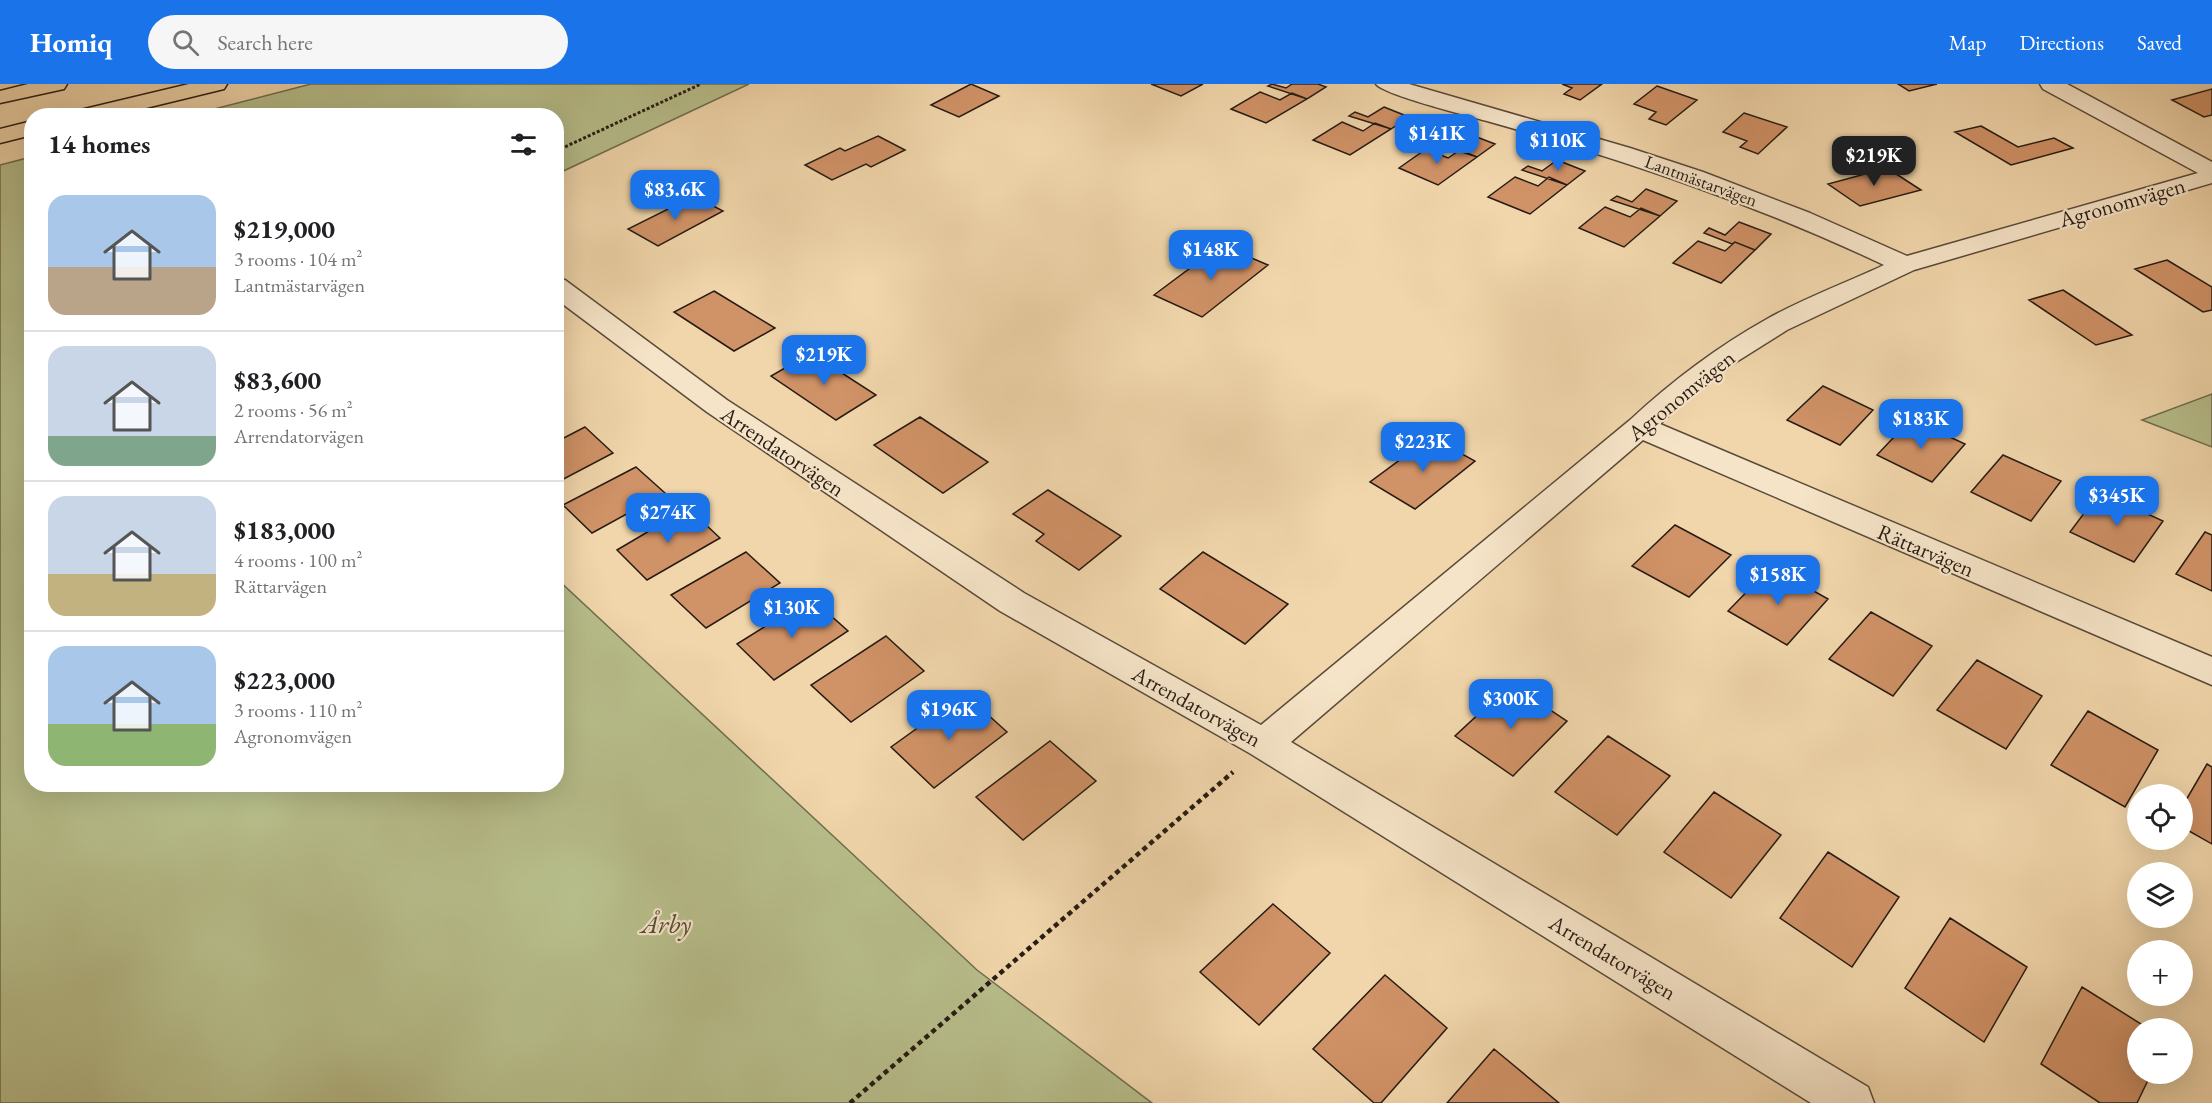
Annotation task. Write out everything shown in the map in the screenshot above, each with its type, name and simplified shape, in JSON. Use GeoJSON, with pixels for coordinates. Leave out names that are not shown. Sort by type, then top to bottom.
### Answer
{"type":"FeatureCollection","features":[{"type":"Feature","properties":{"kind":"highway"},"geometry":{"type":"LineString","coordinates":[[0,97],[56,84]]}},
{"type":"Feature","properties":{"kind":"highway"},"geometry":{"type":"LineString","coordinates":[[117,108],[216,84]]}},
{"type":"Feature","properties":{"kind":"highway"},"geometry":{"type":"LineString","coordinates":[[0,136],[24,130]]}},
{"type":"Feature","properties":{"kind":"street","name":"Lantmästarvägen"},"geometry":{"type":"LineString","coordinates":[[1387,84],[1699,178],[1828,228],[1905,265]]}},
{"type":"Feature","properties":{"kind":"street"},"geometry":{"type":"LineString","coordinates":[[2051,84],[2212,171]]}},
{"type":"Feature","properties":{"kind":"street","name":"Agronomvägen"},"geometry":{"type":"LineString","coordinates":[[1264,744],[1640,427],[1673,396],[1723,358],[1778,324],[1905,265],[2212,176]]}},
{"type":"Feature","properties":{"kind":"street","name":"Arrendatorvägen"},"geometry":{"type":"LineString","coordinates":[[564,292],[717,406],[1012,602],[1264,744],[1852,1103]]}},
{"type":"Feature","properties":{"kind":"street","name":"Rättarvägen"},"geometry":{"type":"LineString","coordinates":[[1640,427],[2212,672]]}},
{"type":"Feature","properties":{"kind":"path"},"geometry":{"type":"LineString","coordinates":[[564,147],[701,84]]}},
{"type":"Feature","properties":{"kind":"path"},"geometry":{"type":"LineString","coordinates":[[850,1103],[1264,744]]}},
{"type":"Feature","properties":{"kind":"green space"},"geometry":{"type":"Polygon","coordinates":[[[311,84],[749,84],[564,171],[564,108],[218,108],[311,84]]]}},
{"type":"Feature","properties":{"kind":"green space","name":"Årby"},"geometry":{"type":"Polygon","coordinates":[[[24,159],[24,792],[564,792],[564,586],[977,970],[1152,1103],[0,1103],[0,165],[24,159]]]}},
{"type":"Feature","properties":{"kind":"green space"},"geometry":{"type":"Polygon","coordinates":[[[2212,394],[2212,447],[2142,420],[2212,394]]]}},
{"type":"Feature","properties":{"kind":"building"},"geometry":{"type":"Polygon","coordinates":[[[971,84],[999,96],[959,117],[931,105],[971,84]]]}},
{"type":"Feature","properties":{"kind":"building"},"geometry":{"type":"Polygon","coordinates":[[[1151,84],[1203,84],[1181,96],[1151,84]]]}},
{"type":"Feature","properties":{"kind":"building"},"geometry":{"type":"Polygon","coordinates":[[[1272,84],[1286,88],[1292,84],[1318,84],[1326,87],[1307,99],[1268,86],[1272,84]]]}},
{"type":"Feature","properties":{"kind":"building"},"geometry":{"type":"Polygon","coordinates":[[[1562,84],[1602,84],[1580,100],[1564,94],[1572,88],[1562,84]]]}},
{"type":"Feature","properties":{"kind":"building"},"geometry":{"type":"Polygon","coordinates":[[[1898,84],[1937,84],[1909,91],[1898,84]]]}},
{"type":"Feature","properties":{"kind":"building"},"geometry":{"type":"Polygon","coordinates":[[[1657,86],[1697,100],[1666,125],[1649,119],[1656,112],[1634,104],[1657,86]]]}},
{"type":"Feature","properties":{"kind":"building"},"geometry":{"type":"Polygon","coordinates":[[[2212,89],[2212,115],[2204,117],[2172,100],[2212,89]]]}},
{"type":"Feature","properties":{"kind":"building"},"geometry":{"type":"Polygon","coordinates":[[[1260,92],[1280,100],[1292,93],[1307,99],[1266,123],[1231,109],[1260,92]]]}},
{"type":"Feature","properties":{"kind":"building"},"geometry":{"type":"Polygon","coordinates":[[[1384,107],[1409,117],[1391,129],[1349,116],[1355,112],[1368,117],[1384,107]]]}},
{"type":"Feature","properties":{"kind":"building"},"geometry":{"type":"Polygon","coordinates":[[[1744,113],[1787,127],[1758,154],[1740,147],[1747,141],[1723,132],[1744,113]]]}},
{"type":"Feature","properties":{"kind":"building"},"geometry":{"type":"Polygon","coordinates":[[[1342,122],[1363,131],[1375,123],[1391,129],[1350,155],[1313,140],[1342,122]]]}},
{"type":"Feature","properties":{"kind":"building"},"geometry":{"type":"Polygon","coordinates":[[[1981,126],[2018,147],[2054,138],[2073,148],[2011,165],[1955,132],[1981,126]]]}},
{"type":"Feature","properties":{"kind":"building"},"geometry":{"type":"Polygon","coordinates":[[[1469,134],[1495,144],[1477,157],[1434,143],[1440,139],[1453,144],[1469,134]]]}},
{"type":"Feature","properties":{"kind":"building"},"geometry":{"type":"Polygon","coordinates":[[[878,136],[905,150],[871,167],[866,164],[832,180],[805,165],[840,148],[845,151],[878,136]]]}},
{"type":"Feature","properties":{"kind":"building"},"geometry":{"type":"Polygon","coordinates":[[[1426,149],[1448,158],[1460,150],[1477,157],[1438,185],[1399,168],[1426,149]]]}},
{"type":"Feature","properties":{"kind":"building"},"geometry":{"type":"Polygon","coordinates":[[[1557,160],[1585,171],[1567,185],[1522,170],[1528,166],[1542,171],[1557,160]]]}},
{"type":"Feature","properties":{"kind":"building"},"geometry":{"type":"Polygon","coordinates":[[[1887,168],[1921,190],[1860,206],[1828,184],[1887,168]]]}},
{"type":"Feature","properties":{"kind":"building"},"geometry":{"type":"Polygon","coordinates":[[[1515,177],[1538,186],[1549,177],[1567,185],[1530,214],[1488,197],[1515,177]]]}},
{"type":"Feature","properties":{"kind":"building"},"geometry":{"type":"Polygon","coordinates":[[[1646,189],[1677,201],[1660,216],[1611,200],[1617,196],[1632,202],[1646,189]]]}},
{"type":"Feature","properties":{"kind":"building"},"geometry":{"type":"Polygon","coordinates":[[[694,196],[723,211],[658,246],[628,229],[694,196]]]}},
{"type":"Feature","properties":{"kind":"building"},"geometry":{"type":"Polygon","coordinates":[[[1605,207],[1630,217],[1641,208],[1660,216],[1624,247],[1579,228],[1605,207]]]}},
{"type":"Feature","properties":{"kind":"building"},"geometry":{"type":"Polygon","coordinates":[[[1739,222],[1771,234],[1755,250],[1704,233],[1709,228],[1725,235],[1739,222]]]}},
{"type":"Feature","properties":{"kind":"building"},"geometry":{"type":"Polygon","coordinates":[[[1698,241],[1725,251],[1735,242],[1755,250],[1721,283],[1673,263],[1698,241]]]}},
{"type":"Feature","properties":{"kind":"building"},"geometry":{"type":"Polygon","coordinates":[[[1221,245],[1268,265],[1202,317],[1154,295],[1221,245]]]}},
{"type":"Feature","properties":{"kind":"building"},"geometry":{"type":"Polygon","coordinates":[[[2167,260],[2212,287],[2212,310],[2203,312],[2135,269],[2167,260]]]}},
{"type":"Feature","properties":{"kind":"building"},"geometry":{"type":"Polygon","coordinates":[[[2063,290],[2132,335],[2096,345],[2029,300],[2063,290]]]}},
{"type":"Feature","properties":{"kind":"building"},"geometry":{"type":"Polygon","coordinates":[[[714,291],[775,328],[734,351],[674,312],[714,291]]]}},
{"type":"Feature","properties":{"kind":"building"},"geometry":{"type":"Polygon","coordinates":[[[811,353],[876,395],[836,420],[771,376],[811,353]]]}},
{"type":"Feature","properties":{"kind":"building"},"geometry":{"type":"Polygon","coordinates":[[[1823,386],[1873,410],[1840,445],[1787,420],[1823,386]]]}},
{"type":"Feature","properties":{"kind":"building"},"geometry":{"type":"Polygon","coordinates":[[[920,417],[988,462],[943,493],[874,445],[920,417]]]}},
{"type":"Feature","properties":{"kind":"building"},"geometry":{"type":"Polygon","coordinates":[[[1911,419],[1965,444],[1932,482],[1877,455],[1911,419]]]}},
{"type":"Feature","properties":{"kind":"building"},"geometry":{"type":"Polygon","coordinates":[[[585,427],[613,453],[564,479],[564,438],[585,427]]]}},
{"type":"Feature","properties":{"kind":"building"},"geometry":{"type":"Polygon","coordinates":[[[1431,437],[1475,461],[1415,509],[1370,482],[1431,437]]]}},
{"type":"Feature","properties":{"kind":"building"},"geometry":{"type":"Polygon","coordinates":[[[2003,455],[2061,481],[2031,521],[1971,492],[2003,455]]]}},
{"type":"Feature","properties":{"kind":"building"},"geometry":{"type":"Polygon","coordinates":[[[636,467],[665,493],[592,533],[564,504],[636,467]]]}},
{"type":"Feature","properties":{"kind":"building"},"geometry":{"type":"Polygon","coordinates":[[[1048,490],[1121,536],[1079,570],[1036,541],[1044,534],[1013,514],[1048,490]]]}},
{"type":"Feature","properties":{"kind":"building"},"geometry":{"type":"Polygon","coordinates":[[[2100,492],[2163,521],[2134,562],[2070,532],[2100,492]]]}},
{"type":"Feature","properties":{"kind":"building"},"geometry":{"type":"Polygon","coordinates":[[[688,508],[720,538],[647,580],[617,550],[688,508]]]}},
{"type":"Feature","properties":{"kind":"building"},"geometry":{"type":"Polygon","coordinates":[[[1675,525],[1731,555],[1689,597],[1632,566],[1675,525]]]}},
{"type":"Feature","properties":{"kind":"building"},"geometry":{"type":"Polygon","coordinates":[[[2205,532],[2212,535],[2212,591],[2176,574],[2205,532]]]}},
{"type":"Feature","properties":{"kind":"building"},"geometry":{"type":"Polygon","coordinates":[[[746,552],[780,583],[706,628],[671,595],[746,552]]]}},
{"type":"Feature","properties":{"kind":"building"},"geometry":{"type":"Polygon","coordinates":[[[1203,552],[1288,604],[1245,644],[1160,589],[1203,552]]]}},
{"type":"Feature","properties":{"kind":"building"},"geometry":{"type":"Polygon","coordinates":[[[1771,567],[1828,599],[1787,645],[1728,611],[1771,567]]]}},
{"type":"Feature","properties":{"kind":"building"},"geometry":{"type":"Polygon","coordinates":[[[811,598],[848,631],[774,680],[737,644],[811,598]]]}},
{"type":"Feature","properties":{"kind":"building"},"geometry":{"type":"Polygon","coordinates":[[[1871,612],[1932,646],[1893,696],[1829,659],[1871,612]]]}},
{"type":"Feature","properties":{"kind":"building"},"geometry":{"type":"Polygon","coordinates":[[[886,636],[924,671],[851,722],[811,685],[886,636]]]}},
{"type":"Feature","properties":{"kind":"building"},"geometry":{"type":"Polygon","coordinates":[[[1977,660],[2042,696],[2006,749],[1937,710],[1977,660]]]}},
{"type":"Feature","properties":{"kind":"building"},"geometry":{"type":"Polygon","coordinates":[[[1511,684],[1567,721],[1513,776],[1455,736],[1511,684]]]}},
{"type":"Feature","properties":{"kind":"building"},"geometry":{"type":"Polygon","coordinates":[[[965,694],[1007,732],[934,788],[891,747],[965,694]]]}},
{"type":"Feature","properties":{"kind":"building"},"geometry":{"type":"Polygon","coordinates":[[[2088,711],[2158,750],[2138,784],[2127,784],[2125,807],[2051,765],[2088,711]]]}},
{"type":"Feature","properties":{"kind":"building"},"geometry":{"type":"Polygon","coordinates":[[[1608,736],[1670,776],[1617,835],[1555,792],[1608,736]]]}},
{"type":"Feature","properties":{"kind":"building"},"geometry":{"type":"Polygon","coordinates":[[[1050,741],[1096,781],[1023,840],[976,797],[1050,741]]]}},
{"type":"Feature","properties":{"kind":"building"},"geometry":{"type":"Polygon","coordinates":[[[2207,764],[2212,767],[2212,844],[2193,833],[2193,788],[2207,764]]]}},
{"type":"Feature","properties":{"kind":"building"},"geometry":{"type":"Polygon","coordinates":[[[1714,792],[1781,835],[1731,898],[1664,852],[1714,792]]]}},
{"type":"Feature","properties":{"kind":"building"},"geometry":{"type":"Polygon","coordinates":[[[1828,852],[1899,897],[1852,967],[1780,918],[1828,852]]]}},
{"type":"Feature","properties":{"kind":"building"},"geometry":{"type":"Polygon","coordinates":[[[1273,904],[1330,953],[1259,1025],[1200,972],[1273,904]]]}},
{"type":"Feature","properties":{"kind":"building"},"geometry":{"type":"Polygon","coordinates":[[[1950,918],[2027,967],[1984,1042],[1905,988],[1950,918]]]}},
{"type":"Feature","properties":{"kind":"building"},"geometry":{"type":"Polygon","coordinates":[[[1385,975],[1447,1028],[1381,1103],[1374,1103],[1313,1049],[1385,975]]]}},
{"type":"Feature","properties":{"kind":"building"},"geometry":{"type":"Polygon","coordinates":[[[2082,987],[2131,1018],[2127,1018],[2127,1084],[2146,1084],[2137,1103],[2100,1103],[2041,1064],[2082,987]]]}},
{"type":"Feature","properties":{"kind":"building"},"geometry":{"type":"Polygon","coordinates":[[[1494,1049],[1559,1103],[1447,1103],[1494,1049]]]}}]}
